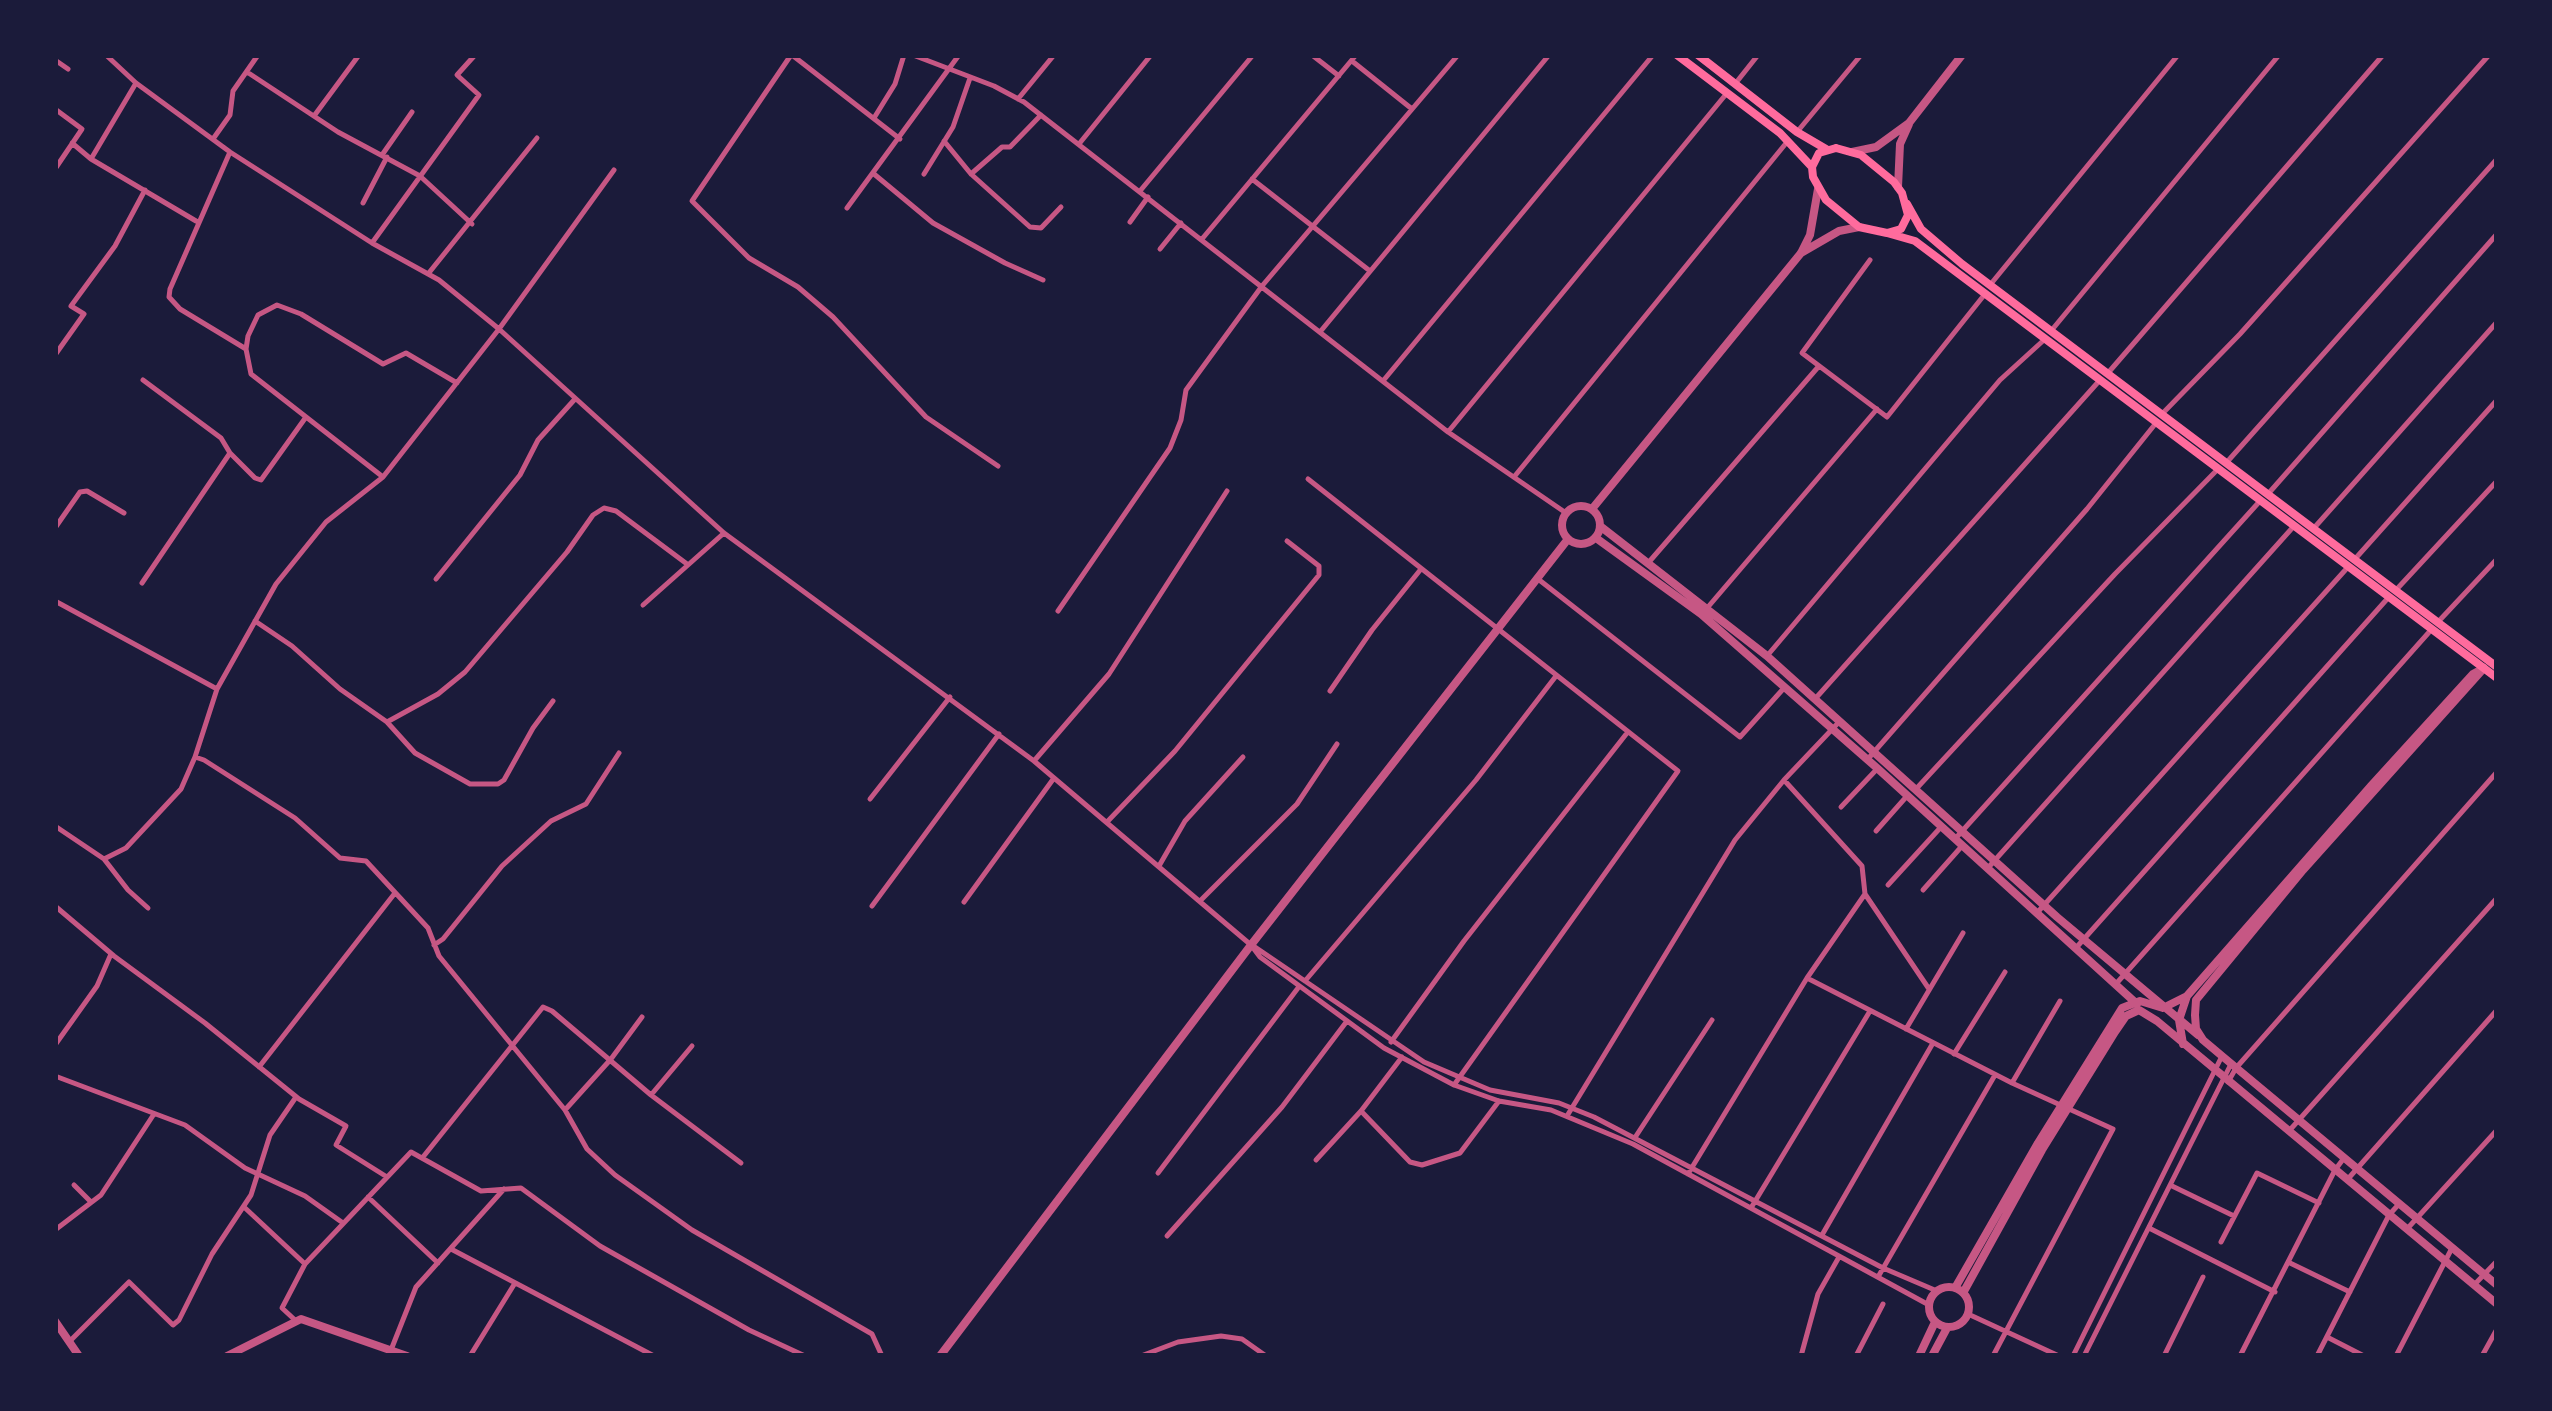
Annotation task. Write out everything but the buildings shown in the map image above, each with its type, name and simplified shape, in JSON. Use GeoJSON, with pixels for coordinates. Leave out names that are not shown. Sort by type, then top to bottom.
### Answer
{"type":"FeatureCollection","features":[{"type":"Feature","properties":{"kind":"main road"},"geometry":{"type":"LineString","coordinates":[[1677,55],[1789,140],[1812,168],[1818,188],[1836,210],[1859,227],[1915,242],[2048,335],[2314,528],[2388,598],[2435,626],[2486,664],[2497,678]]}},
{"type":"Feature","properties":{"kind":"main road"},"geometry":{"type":"LineString","coordinates":[[1698,55],[1797,132],[1826,149],[1852,152],[1873,163],[1898,187],[1921,229],[2048,335]]}},
{"type":"Feature","properties":{"kind":"main road"},"geometry":{"type":"LineString","coordinates":[[1812,168],[1814,159],[1826,149]]}},
{"type":"Feature","properties":{"kind":"main road"},"geometry":{"type":"LineString","coordinates":[[1888,234],[1902,229],[1906,223],[1907,204]]}},
{"type":"Feature","properties":{"kind":"main road"},"geometry":{"type":"LineString","coordinates":[[2159,418],[2217,470],[2294,526],[2396,590],[2435,626]]}},
{"type":"Feature","properties":{"kind":"main road"},"geometry":{"type":"LineString","coordinates":[[2486,664],[2497,667]]}},
{"type":"Feature","properties":{"kind":"street"},"geometry":{"type":"LineString","coordinates":[[106,55],[136,83],[230,152],[372,244],[428,274],[499,329],[724,533],[1034,760],[1251,945],[1391,1042],[1459,1077],[1500,1092],[1571,1108],[1636,1136],[1883,1268],[1936,1291],[1959,1291]]}},
{"type":"Feature","properties":{"kind":"street"},"geometry":{"type":"LineString","coordinates":[[214,139],[230,115],[233,91],[258,55]]}},
{"type":"Feature","properties":{"kind":"street"},"geometry":{"type":"LineString","coordinates":[[314,116],[359,55]]}},
{"type":"Feature","properties":{"kind":"street"},"geometry":{"type":"LineString","coordinates":[[372,244],[479,94],[456,76],[475,55]]}},
{"type":"Feature","properties":{"kind":"street"},"geometry":{"type":"LineString","coordinates":[[900,140],[792,55],[692,201],[749,258],[798,288],[834,317],[926,417],[998,466]]}},
{"type":"Feature","properties":{"kind":"street"},"geometry":{"type":"LineString","coordinates":[[874,118],[895,84],[904,55]]}},
{"type":"Feature","properties":{"kind":"street"},"geometry":{"type":"LineString","coordinates":[[913,55],[1018,99],[1041,115],[1448,432],[1566,513]]}},
{"type":"Feature","properties":{"kind":"street"},"geometry":{"type":"LineString","coordinates":[[847,208],[959,55]]}},
{"type":"Feature","properties":{"kind":"street"},"geometry":{"type":"LineString","coordinates":[[1018,99],[1054,55]]}},
{"type":"Feature","properties":{"kind":"street"},"geometry":{"type":"LineString","coordinates":[[1079,144],[1151,55]]}},
{"type":"Feature","properties":{"kind":"street"},"geometry":{"type":"LineString","coordinates":[[1140,191],[1253,55]]}},
{"type":"Feature","properties":{"kind":"street"},"geometry":{"type":"LineString","coordinates":[[1312,55],[1338,76]]}},
{"type":"Feature","properties":{"kind":"street"},"geometry":{"type":"LineString","coordinates":[[1058,611],[1170,448],[1182,420],[1186,390],[1262,286],[1458,55]]}},
{"type":"Feature","properties":{"kind":"street"},"geometry":{"type":"LineString","coordinates":[[1320,332],[1549,55]]}},
{"type":"Feature","properties":{"kind":"street"},"geometry":{"type":"LineString","coordinates":[[1383,381],[1653,55]]}},
{"type":"Feature","properties":{"kind":"street"},"geometry":{"type":"LineString","coordinates":[[1735,84],[1758,55]]}},
{"type":"Feature","properties":{"kind":"street"},"geometry":{"type":"LineString","coordinates":[[1797,132],[1860,55]]}},
{"type":"Feature","properties":{"kind":"street"},"geometry":{"type":"LineString","coordinates":[[1852,152],[1876,148],[1909,122],[1962,55]]}},
{"type":"Feature","properties":{"kind":"street"},"geometry":{"type":"LineString","coordinates":[[1990,284],[2178,55]]}},
{"type":"Feature","properties":{"kind":"street"},"geometry":{"type":"LineString","coordinates":[[1768,656],[2000,380],[2048,335],[2279,55]]}},
{"type":"Feature","properties":{"kind":"street"},"geometry":{"type":"LineString","coordinates":[[1807,709],[2104,377],[2383,55]]}},
{"type":"Feature","properties":{"kind":"street"},"geometry":{"type":"LineString","coordinates":[[1871,757],[2087,509],[2159,418],[2240,334],[2489,55]]}},
{"type":"Feature","properties":{"kind":"street"},"geometry":{"type":"LineString","coordinates":[[1202,239],[1354,58],[1412,109]]}},
{"type":"Feature","properties":{"kind":"street"},"geometry":{"type":"LineString","coordinates":[[55,60],[68,68]]}},
{"type":"Feature","properties":{"kind":"street"},"geometry":{"type":"LineString","coordinates":[[246,72],[420,176],[472,224]]}},
{"type":"Feature","properties":{"kind":"street"},"geometry":{"type":"LineString","coordinates":[[924,174],[944,141],[970,78]]}},
{"type":"Feature","properties":{"kind":"street"},"geometry":{"type":"LineString","coordinates":[[91,159],[136,83]]}},
{"type":"Feature","properties":{"kind":"street"},"geometry":{"type":"LineString","coordinates":[[1448,432],[1727,93]]}},
{"type":"Feature","properties":{"kind":"street"},"geometry":{"type":"LineString","coordinates":[[55,110],[82,129],[55,169]]}},
{"type":"Feature","properties":{"kind":"street"},"geometry":{"type":"LineString","coordinates":[[363,202],[384,156],[412,112]]}},
{"type":"Feature","properties":{"kind":"street"},"geometry":{"type":"LineString","coordinates":[[971,174],[1002,147],[1010,148],[1041,115]]}},
{"type":"Feature","properties":{"kind":"street"},"geometry":{"type":"LineString","coordinates":[[1898,187],[1900,144],[1909,122]]}},
{"type":"Feature","properties":{"kind":"street"},"geometry":{"type":"LineString","coordinates":[[428,274],[472,224],[537,138]]}},
{"type":"Feature","properties":{"kind":"street"},"geometry":{"type":"LineString","coordinates":[[1514,477],[1789,140]]}},
{"type":"Feature","properties":{"kind":"street"},"geometry":{"type":"LineString","coordinates":[[944,141],[971,174],[1036,229],[1061,207]]}},
{"type":"Feature","properties":{"kind":"street"},"geometry":{"type":"LineString","coordinates":[[72,143],[91,159],[196,221]]}},
{"type":"Feature","properties":{"kind":"street"},"geometry":{"type":"LineString","coordinates":[[230,152],[170,289],[170,297],[180,309],[246,349]]}},
{"type":"Feature","properties":{"kind":"street"},"geometry":{"type":"LineString","coordinates":[[2227,462],[2497,159]]}},
{"type":"Feature","properties":{"kind":"street"},"geometry":{"type":"LineString","coordinates":[[104,859],[126,848],[181,788],[216,689],[276,584],[312,536],[383,477],[499,329],[614,170]]}},
{"type":"Feature","properties":{"kind":"street"},"geometry":{"type":"LineString","coordinates":[[874,174],[934,223],[1005,264],[1043,280]]}},
{"type":"Feature","properties":{"kind":"street"},"geometry":{"type":"LineString","coordinates":[[1252,179],[1370,271]]}},
{"type":"Feature","properties":{"kind":"street"},"geometry":{"type":"LineString","coordinates":[[1592,509],[1801,253],[1810,234],[1818,188]]}},
{"type":"Feature","properties":{"kind":"street"},"geometry":{"type":"LineString","coordinates":[[55,356],[84,314],[71,306],[115,246],[145,190]]}},
{"type":"Feature","properties":{"kind":"street"},"geometry":{"type":"LineString","coordinates":[[1130,222],[1148,197]]}},
{"type":"Feature","properties":{"kind":"street"},"geometry":{"type":"LineString","coordinates":[[1160,250],[1181,222]]}},
{"type":"Feature","properties":{"kind":"street"},"geometry":{"type":"LineString","coordinates":[[1801,253],[1839,231],[1859,227]]}},
{"type":"Feature","properties":{"kind":"street"},"geometry":{"type":"LineString","coordinates":[[2268,494],[2497,234]]}},
{"type":"Feature","properties":{"kind":"street"},"geometry":{"type":"LineString","coordinates":[[1870,260],[1802,353],[1887,417],[1986,294]]}},
{"type":"Feature","properties":{"kind":"street"},"geometry":{"type":"LineString","coordinates":[[383,477],[251,374],[246,349],[258,315],[277,305],[301,314],[384,364],[406,353],[456,383]]}},
{"type":"Feature","properties":{"kind":"street"},"geometry":{"type":"LineString","coordinates":[[2314,528],[2497,322]]}},
{"type":"Feature","properties":{"kind":"street"},"geometry":{"type":"LineString","coordinates":[[1650,562],[1819,366]]}},
{"type":"Feature","properties":{"kind":"street"},"geometry":{"type":"LineString","coordinates":[[143,380],[221,438],[230,453],[261,480],[306,417]]}},
{"type":"Feature","properties":{"kind":"street"},"geometry":{"type":"LineString","coordinates":[[436,578],[520,475],[538,440],[575,399]]}},
{"type":"Feature","properties":{"kind":"street"},"geometry":{"type":"LineString","coordinates":[[2036,914],[2497,400]]}},
{"type":"Feature","properties":{"kind":"street"},"geometry":{"type":"LineString","coordinates":[[1708,607],[1877,409]]}},
{"type":"Feature","properties":{"kind":"street"},"geometry":{"type":"LineString","coordinates":[[142,583],[230,453]]}},
{"type":"Feature","properties":{"kind":"street"},"geometry":{"type":"LineString","coordinates":[[1876,831],[2217,470]]}},
{"type":"Feature","properties":{"kind":"street"},"geometry":{"type":"LineString","coordinates":[[1308,479],[1678,771],[1454,1086]]}},
{"type":"Feature","properties":{"kind":"street"},"geometry":{"type":"LineString","coordinates":[[2396,590],[2497,481]]}},
{"type":"Feature","properties":{"kind":"street"},"geometry":{"type":"LineString","coordinates":[[55,528],[73,499],[87,490],[124,513]]}},
{"type":"Feature","properties":{"kind":"street"},"geometry":{"type":"LineString","coordinates":[[1034,760],[1109,674],[1227,491]]}},
{"type":"Feature","properties":{"kind":"street"},"geometry":{"type":"LineString","coordinates":[[1923,890],[1959,842],[1962,831],[2260,500]]}},
{"type":"Feature","properties":{"kind":"street"},"geometry":{"type":"LineString","coordinates":[[1581,506],[1592,509],[1599,516],[1596,538],[1582,544],[1568,540],[1562,529],[1566,513],[1581,506]]}},
{"type":"Feature","properties":{"kind":"street"},"geometry":{"type":"LineString","coordinates":[[386,722],[438,694],[465,672],[567,552],[593,515],[604,508],[616,511],[687,564]]}},
{"type":"Feature","properties":{"kind":"street"},"geometry":{"type":"LineString","coordinates":[[1600,526],[1768,656],[1987,869],[2134,1002],[2497,1304]]}},
{"type":"Feature","properties":{"kind":"street"},"geometry":{"type":"LineString","coordinates":[[1987,869],[2294,526]]}},
{"type":"Feature","properties":{"kind":"street"},"geometry":{"type":"LineString","coordinates":[[643,604],[724,533]]}},
{"type":"Feature","properties":{"kind":"street"},"geometry":{"type":"LineString","coordinates":[[1596,538],[1701,614],[1807,709],[1962,831],[2125,975],[2497,1285]]}},
{"type":"Feature","properties":{"kind":"street"},"geometry":{"type":"LineString","coordinates":[[944,1354],[1251,945],[1568,540]]}},
{"type":"Feature","properties":{"kind":"street"},"geometry":{"type":"LineString","coordinates":[[1108,822],[1175,750],[1319,576],[1319,566],[1287,541]]}},
{"type":"Feature","properties":{"kind":"street"},"geometry":{"type":"LineString","coordinates":[[2116,985],[2497,559]]}},
{"type":"Feature","properties":{"kind":"street"},"geometry":{"type":"LineString","coordinates":[[1330,691],[1372,630],[1421,570]]}},
{"type":"Feature","properties":{"kind":"street"},"geometry":{"type":"LineString","coordinates":[[1538,578],[1740,737],[1784,688]]}},
{"type":"Feature","properties":{"kind":"street"},"geometry":{"type":"LineString","coordinates":[[2075,949],[2388,598]]}},
{"type":"Feature","properties":{"kind":"street"},"geometry":{"type":"LineString","coordinates":[[55,601],[216,689]]}},
{"type":"Feature","properties":{"kind":"street"},"geometry":{"type":"LineString","coordinates":[[255,621],[386,722],[414,753],[470,784],[498,784],[504,780],[553,701]]}},
{"type":"Feature","properties":{"kind":"street"},"geometry":{"type":"LineString","coordinates":[[1959,1291],[2116,1016],[2134,1002],[2164,1008],[2187,996],[2371,786],[2497,651]]}},
{"type":"Feature","properties":{"kind":"street"},"geometry":{"type":"LineString","coordinates":[[2203,1040],[2196,1029],[2196,1000],[2292,885],[2479,678],[2486,664]]}},
{"type":"Feature","properties":{"kind":"street"},"geometry":{"type":"LineString","coordinates":[[1305,981],[1476,780],[1556,676]]}},
{"type":"Feature","properties":{"kind":"street"},"geometry":{"type":"LineString","coordinates":[[870,799],[950,697]]}},
{"type":"Feature","properties":{"kind":"street"},"geometry":{"type":"LineString","coordinates":[[1567,1116],[1735,840],[1839,722]]}},
{"type":"Feature","properties":{"kind":"street"},"geometry":{"type":"LineString","coordinates":[[1391,1042],[1464,941],[1627,733]]}},
{"type":"Feature","properties":{"kind":"street"},"geometry":{"type":"LineString","coordinates":[[872,906],[999,734]]}},
{"type":"Feature","properties":{"kind":"street"},"geometry":{"type":"LineString","coordinates":[[1200,901],[1297,804],[1337,744]]}},
{"type":"Feature","properties":{"kind":"street"},"geometry":{"type":"LineString","coordinates":[[434,945],[502,866],[551,821],[586,804],[619,753]]}},
{"type":"Feature","properties":{"kind":"street"},"geometry":{"type":"LineString","coordinates":[[195,757],[295,818],[340,858],[366,861],[428,928],[439,956],[565,1110],[587,1149],[644,1197],[758,1270],[872,1334],[882,1356]]}},
{"type":"Feature","properties":{"kind":"street"},"geometry":{"type":"LineString","coordinates":[[1159,866],[1185,821],[1243,757]]}},
{"type":"Feature","properties":{"kind":"street"},"geometry":{"type":"LineString","coordinates":[[1842,808],[1878,768]]}},
{"type":"Feature","properties":{"kind":"street"},"geometry":{"type":"LineString","coordinates":[[2084,1356],[2169,1184],[2234,1066],[2497,772]]}},
{"type":"Feature","properties":{"kind":"street"},"geometry":{"type":"LineString","coordinates":[[964,902],[1054,778]]}},
{"type":"Feature","properties":{"kind":"street"},"geometry":{"type":"LineString","coordinates":[[1784,780],[1854,854],[1862,866],[1865,894],[1930,989]]}},
{"type":"Feature","properties":{"kind":"street"},"geometry":{"type":"LineString","coordinates":[[55,826],[104,859],[148,908]]}},
{"type":"Feature","properties":{"kind":"street"},"geometry":{"type":"LineString","coordinates":[[1888,885],[1942,826]]}},
{"type":"Feature","properties":{"kind":"street"},"geometry":{"type":"LineString","coordinates":[[259,1067],[395,893]]}},
{"type":"Feature","properties":{"kind":"street"},"geometry":{"type":"LineString","coordinates":[[1688,1174],[1806,978],[1865,894]]}},
{"type":"Feature","properties":{"kind":"street"},"geometry":{"type":"LineString","coordinates":[[2288,1132],[2497,898]]}},
{"type":"Feature","properties":{"kind":"street"},"geometry":{"type":"LineString","coordinates":[[55,906],[296,1097],[346,1126],[336,1145],[387,1177]]}},
{"type":"Feature","properties":{"kind":"street"},"geometry":{"type":"LineString","coordinates":[[1906,1029],[1963,933]]}},
{"type":"Feature","properties":{"kind":"street"},"geometry":{"type":"LineString","coordinates":[[1251,945],[1298,988],[1402,1058],[1454,1086],[1499,1101],[1551,1110],[1633,1144],[1928,1304],[1934,1322],[1919,1356]]}},
{"type":"Feature","properties":{"kind":"street"},"geometry":{"type":"LineString","coordinates":[[55,1045],[97,986],[111,954]]}},
{"type":"Feature","properties":{"kind":"street"},"geometry":{"type":"LineString","coordinates":[[1954,1054],[2005,972]]}},
{"type":"Feature","properties":{"kind":"street"},"geometry":{"type":"LineString","coordinates":[[1806,978],[2012,1083],[2113,1129],[1993,1356]]}},
{"type":"Feature","properties":{"kind":"street"},"geometry":{"type":"LineString","coordinates":[[1158,1172],[1298,988]]}},
{"type":"Feature","properties":{"kind":"street"},"geometry":{"type":"LineString","coordinates":[[2183,1044],[2179,1020],[2187,996]]}},
{"type":"Feature","properties":{"kind":"street"},"geometry":{"type":"LineString","coordinates":[[2012,1083],[2060,1001]]}},
{"type":"Feature","properties":{"kind":"street"},"geometry":{"type":"LineString","coordinates":[[424,1157],[543,1007],[741,1163]]}},
{"type":"Feature","properties":{"kind":"street"},"geometry":{"type":"LineString","coordinates":[[2065,1108],[2126,1016],[2139,1010],[2157,1021]]}},
{"type":"Feature","properties":{"kind":"street"},"geometry":{"type":"LineString","coordinates":[[2347,1180],[2497,1010]]}},
{"type":"Feature","properties":{"kind":"street"},"geometry":{"type":"LineString","coordinates":[[1751,1208],[1870,1011]]}},
{"type":"Feature","properties":{"kind":"street"},"geometry":{"type":"LineString","coordinates":[[565,1110],[642,1017]]}},
{"type":"Feature","properties":{"kind":"street"},"geometry":{"type":"LineString","coordinates":[[1636,1136],[1712,1020]]}},
{"type":"Feature","properties":{"kind":"street"},"geometry":{"type":"LineString","coordinates":[[1167,1236],[1282,1107],[1347,1021]]}},
{"type":"Feature","properties":{"kind":"street"},"geometry":{"type":"LineString","coordinates":[[1817,1244],[1934,1043]]}},
{"type":"Feature","properties":{"kind":"street"},"geometry":{"type":"LineString","coordinates":[[651,1095],[692,1046]]}},
{"type":"Feature","properties":{"kind":"street"},"geometry":{"type":"LineString","coordinates":[[2073,1356],[2222,1056]]}},
{"type":"Feature","properties":{"kind":"street"},"geometry":{"type":"LineString","coordinates":[[1316,1160],[1361,1112],[1402,1058]]}},
{"type":"Feature","properties":{"kind":"street"},"geometry":{"type":"LineString","coordinates":[[1878,1277],[1995,1074]]}},
{"type":"Feature","properties":{"kind":"street"},"geometry":{"type":"LineString","coordinates":[[55,1076],[185,1125],[245,1168],[306,1196],[343,1223]]}},
{"type":"Feature","properties":{"kind":"street"},"geometry":{"type":"LineString","coordinates":[[1361,1112],[1410,1162],[1422,1164],[1460,1153],[1499,1101],[1500,1092]]}},
{"type":"Feature","properties":{"kind":"street"},"geometry":{"type":"LineString","coordinates":[[69,1342],[129,1282],[173,1324],[179,1320],[212,1254],[244,1207],[270,1135],[296,1097]]}},
{"type":"Feature","properties":{"kind":"street"},"geometry":{"type":"LineString","coordinates":[[55,1230],[100,1195],[154,1114]]}},
{"type":"Feature","properties":{"kind":"street"},"geometry":{"type":"LineString","coordinates":[[2406,1230],[2497,1130]]}},
{"type":"Feature","properties":{"kind":"street"},"geometry":{"type":"LineString","coordinates":[[407,1356],[295,1320],[282,1308],[305,1264],[411,1152],[482,1190],[522,1188],[600,1246],[749,1330],[805,1356]]}},
{"type":"Feature","properties":{"kind":"street"},"geometry":{"type":"LineString","coordinates":[[2240,1356],[2344,1158]]}},
{"type":"Feature","properties":{"kind":"street"},"geometry":{"type":"LineString","coordinates":[[2221,1242],[2257,1173],[2318,1203]]}},
{"type":"Feature","properties":{"kind":"street"},"geometry":{"type":"LineString","coordinates":[[2169,1184],[2234,1216]]}},
{"type":"Feature","properties":{"kind":"street"},"geometry":{"type":"LineString","coordinates":[[74,1185],[90,1201]]}},
{"type":"Feature","properties":{"kind":"street"},"geometry":{"type":"LineString","coordinates":[[391,1350],[416,1286],[506,1187]]}},
{"type":"Feature","properties":{"kind":"street"},"geometry":{"type":"LineString","coordinates":[[368,1197],[438,1263]]}},
{"type":"Feature","properties":{"kind":"street"},"geometry":{"type":"LineString","coordinates":[[2318,1356],[2399,1204]]}},
{"type":"Feature","properties":{"kind":"street"},"geometry":{"type":"LineString","coordinates":[[244,1207],[305,1264]]}},
{"type":"Feature","properties":{"kind":"street"},"geometry":{"type":"LineString","coordinates":[[2148,1228],[2275,1292]]}},
{"type":"Feature","properties":{"kind":"street"},"geometry":{"type":"LineString","coordinates":[[2396,1356],[2452,1248]]}},
{"type":"Feature","properties":{"kind":"street"},"geometry":{"type":"LineString","coordinates":[[451,1249],[654,1356]]}},
{"type":"Feature","properties":{"kind":"street"},"geometry":{"type":"LineString","coordinates":[[1801,1356],[1818,1294],[1840,1256]]}},
{"type":"Feature","properties":{"kind":"street"},"geometry":{"type":"LineString","coordinates":[[2474,1285],[2497,1261]]}},
{"type":"Feature","properties":{"kind":"street"},"geometry":{"type":"LineString","coordinates":[[2288,1262],[2350,1292]]}},
{"type":"Feature","properties":{"kind":"street"},"geometry":{"type":"LineString","coordinates":[[2164,1356],[2203,1277]]}},
{"type":"Feature","properties":{"kind":"street"},"geometry":{"type":"LineString","coordinates":[[470,1356],[516,1283]]}},
{"type":"Feature","properties":{"kind":"street"},"geometry":{"type":"LineString","coordinates":[[1928,1304],[1936,1291]]}},
{"type":"Feature","properties":{"kind":"street"},"geometry":{"type":"LineString","coordinates":[[1934,1322],[1947,1328],[1957,1326],[1968,1314],[1968,1303],[1959,1291]]}},
{"type":"Feature","properties":{"kind":"street"},"geometry":{"type":"LineString","coordinates":[[1856,1356],[1882,1304]]}},
{"type":"Feature","properties":{"kind":"street"},"geometry":{"type":"LineString","coordinates":[[1968,1314],[2059,1356]]}},
{"type":"Feature","properties":{"kind":"street"},"geometry":{"type":"LineString","coordinates":[[227,1356],[295,1320]]}},
{"type":"Feature","properties":{"kind":"street"},"geometry":{"type":"LineString","coordinates":[[55,1321],[79,1356]]}},
{"type":"Feature","properties":{"kind":"street"},"geometry":{"type":"LineString","coordinates":[[1932,1356],[1947,1328]]}},
{"type":"Feature","properties":{"kind":"street"},"geometry":{"type":"LineString","coordinates":[[2482,1356],[2497,1328]]}},
{"type":"Feature","properties":{"kind":"street"},"geometry":{"type":"LineString","coordinates":[[1141,1356],[1178,1342],[1221,1336],[1242,1339],[1266,1356]]}},
{"type":"Feature","properties":{"kind":"street"},"geometry":{"type":"LineString","coordinates":[[2327,1337],[2364,1356]]}}]}
